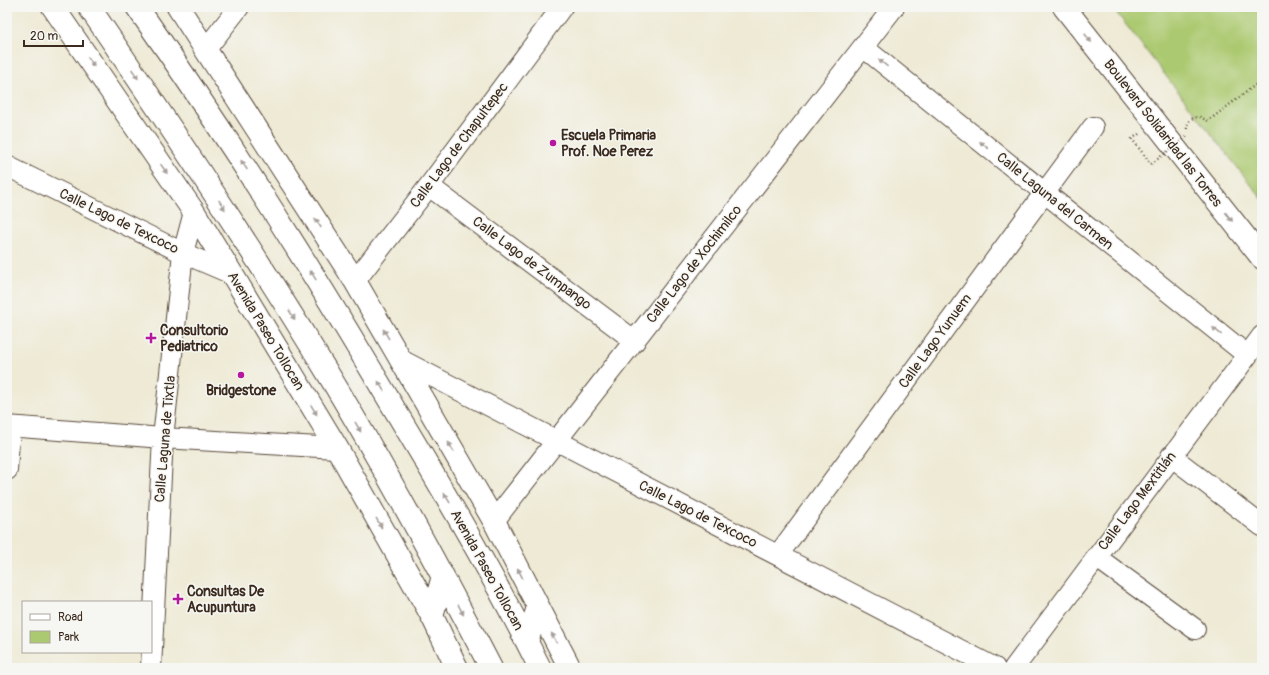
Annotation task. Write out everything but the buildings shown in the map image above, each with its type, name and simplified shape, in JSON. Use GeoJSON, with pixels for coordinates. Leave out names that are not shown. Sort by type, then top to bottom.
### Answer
{"type":"FeatureCollection","features":[{"type":"Feature","properties":{"kind":"main road","name":"Avenida Paseo Tollocan"},"geometry":{"type":"LineString","coordinates":[[53,7],[194,212],[232,274],[337,448],[432,616],[457,668]]}},
{"type":"Feature","properties":{"kind":"main road","name":"Avenida Paseo Tollocan"},"geometry":{"type":"LineString","coordinates":[[89,7],[269,278],[328,374],[443,576],[492,668]]}},
{"type":"Feature","properties":{"kind":"main road","name":"Avenida Paseo Tollocan"},"geometry":{"type":"LineString","coordinates":[[137,7],[262,191],[365,358],[457,515],[540,668]]}},
{"type":"Feature","properties":{"kind":"main road","name":"Avenida Paseo Tollocan"},"geometry":{"type":"LineString","coordinates":[[178,7],[355,281],[494,521],[570,668]]}},
{"type":"Feature","properties":{"kind":"main road","name":"Boulevard Solidaridad las Torres"},"geometry":{"type":"LineString","coordinates":[[1064,7],[1262,258]]}},
{"type":"Feature","properties":{"kind":"main road"},"geometry":{"type":"LineString","coordinates":[[432,616],[443,576]]}},
{"type":"Feature","properties":{"kind":"main road"},"geometry":{"type":"LineString","coordinates":[[527,642],[538,608]]}},
{"type":"Feature","properties":{"kind":"street"},"geometry":{"type":"LineString","coordinates":[[206,49],[238,7]]}},
{"type":"Feature","properties":{"kind":"street","name":"Calle Lago de Chapultepec"},"geometry":{"type":"LineString","coordinates":[[355,281],[429,186],[562,7]]}},
{"type":"Feature","properties":{"kind":"street","name":"Calle Lago de Xochimilco"},"geometry":{"type":"LineString","coordinates":[[494,521],[894,7]]}},
{"type":"Feature","properties":{"kind":"street","name":"Calle Laguna del Carmen"},"geometry":{"type":"LineString","coordinates":[[863,47],[1247,355]]}},
{"type":"Feature","properties":{"kind":"street","name":"Calle Lago Yunuem"},"geometry":{"type":"LineString","coordinates":[[778,555],[1093,127]]}},
{"type":"Feature","properties":{"kind":"street","name":"Calle Lago de Texcoco"},"geometry":{"type":"LineString","coordinates":[[7,166],[183,252],[232,274]]}},
{"type":"Feature","properties":{"kind":"street","name":"Calle Lago de Zumpango"},"geometry":{"type":"LineString","coordinates":[[429,186],[635,341]]}},
{"type":"Feature","properties":{"kind":"street","name":"Calle Laguna de Tixtla"},"geometry":{"type":"LineString","coordinates":[[152,649],[163,438],[183,252],[194,212]]}},
{"type":"Feature","properties":{"kind":"street","name":"Calle Lago Mextitlán"},"geometry":{"type":"LineString","coordinates":[[1014,668],[1262,336]]}},
{"type":"Feature","properties":{"kind":"street","name":"Calle Lago de Texcoco"},"geometry":{"type":"LineString","coordinates":[[400,360],[995,668]]}},
{"type":"Feature","properties":{"kind":"street"},"geometry":{"type":"LineString","coordinates":[[7,470],[9,426],[163,438],[337,448]]}},
{"type":"Feature","properties":{"kind":"street"},"geometry":{"type":"LineString","coordinates":[[1171,456],[1262,526]]}},
{"type":"Feature","properties":{"kind":"street"},"geometry":{"type":"LineString","coordinates":[[1096,557],[1195,629]]}},
{"type":"Feature","properties":{"kind":"street","name":"Calle Laguna de Tixtla"},"geometry":{"type":"LineString","coordinates":[[151,668],[152,653]]}},
{"type":"Feature","properties":{"kind":"path"},"geometry":{"type":"LineString","coordinates":[[1132,139],[1151,164],[1189,135],[1187,127],[1191,119],[1200,117],[1208,122],[1262,80]]}},
{"type":"Feature","properties":{"kind":"green space"},"geometry":{"type":"Polygon","coordinates":[[[1112,7],[1262,7],[1262,199],[1112,7]]]}},
{"type":"Feature","properties":{"kind":"place","name":"Escuela Primaria Prof. Noe Perez"},"geometry":{"type":"Point","coordinates":[553,143]}},
{"type":"Feature","properties":{"kind":"place","name":"Consultorio Pediatrico"},"geometry":{"type":"Point","coordinates":[151,338]}},
{"type":"Feature","properties":{"kind":"place","name":"Bridgestone"},"geometry":{"type":"Point","coordinates":[241,375]}},
{"type":"Feature","properties":{"kind":"place","name":"Consultas De Acupuntura"},"geometry":{"type":"Point","coordinates":[178,599]}}]}
